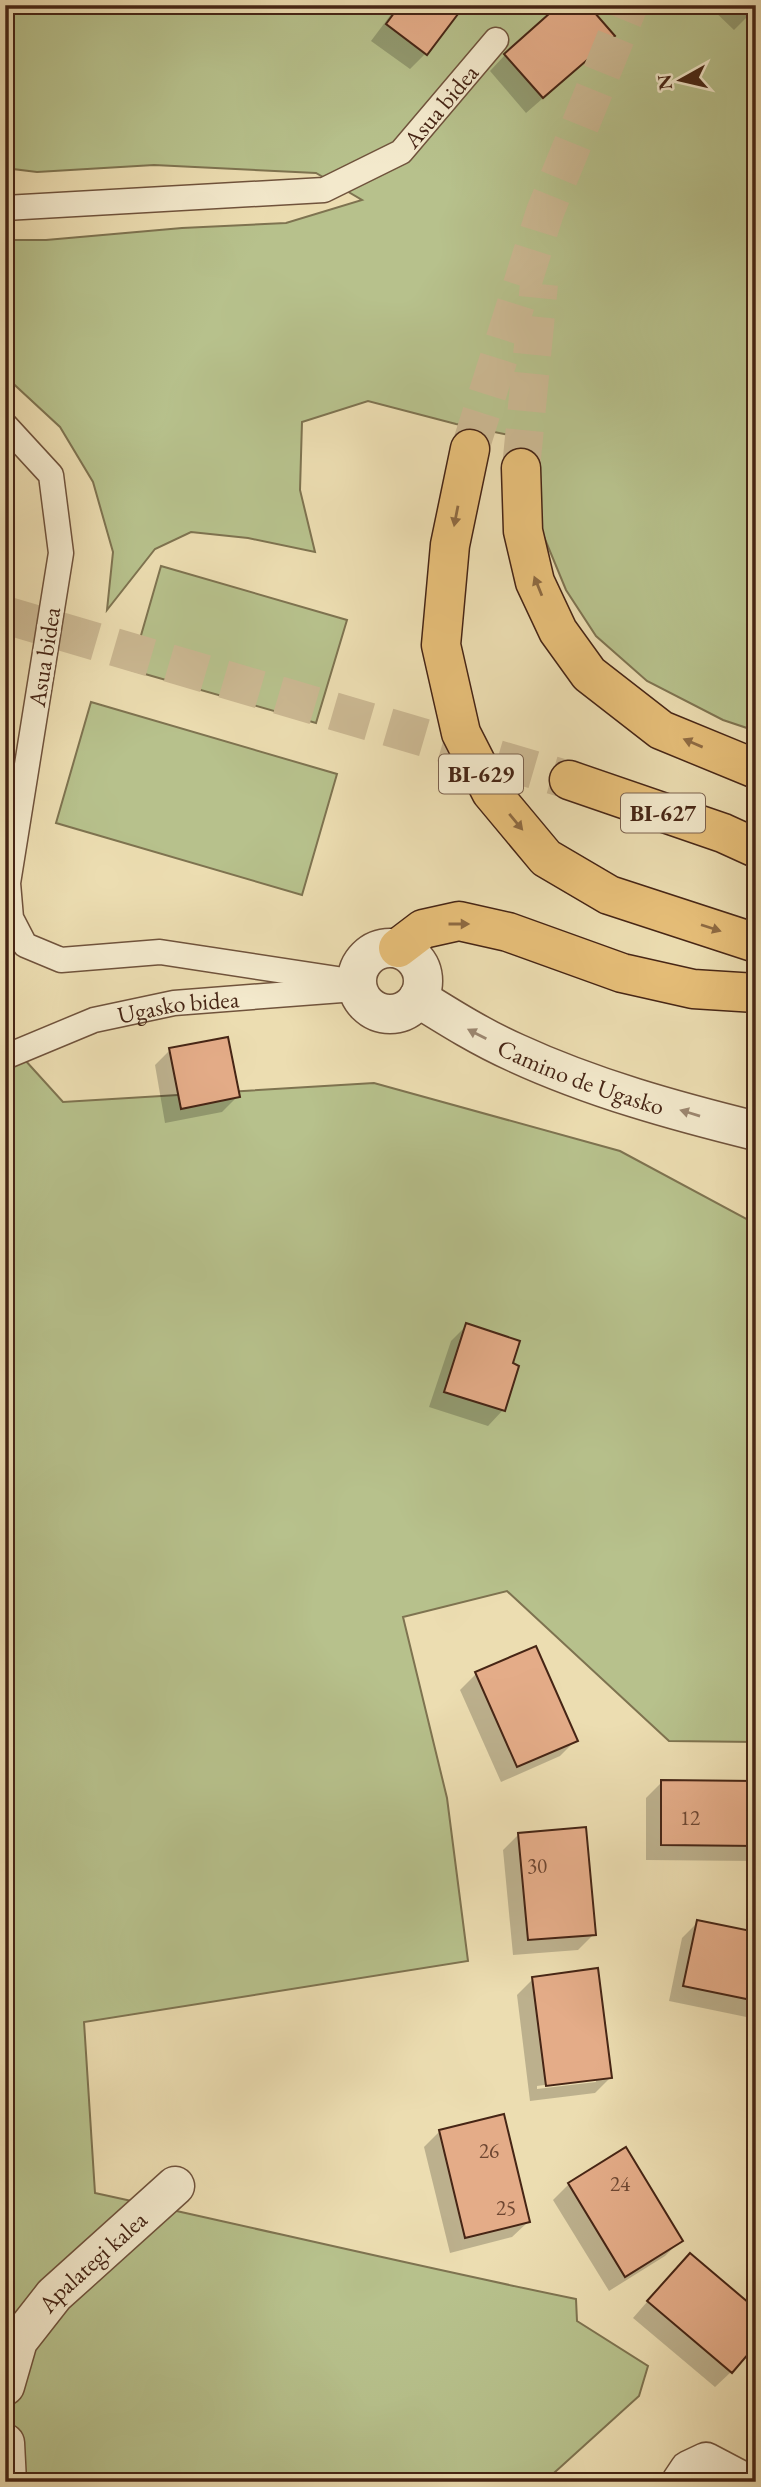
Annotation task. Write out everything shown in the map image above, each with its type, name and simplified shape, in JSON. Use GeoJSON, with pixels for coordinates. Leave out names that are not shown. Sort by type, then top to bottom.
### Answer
{"type":"FeatureCollection","features":[{"type":"Feature","properties":{"kind":"main road","name":"BI-629"},"geometry":{"type":"LineString","coordinates":[[470,449],[450,545],[441,645],[461,733],[491,792],[546,858],[609,895],[756,943]]}},
{"type":"Feature","properties":{"kind":"main road"},"geometry":{"type":"LineString","coordinates":[[522,468],[523,531],[535,582],[558,631],[589,674],[661,730],[756,769]]}},
{"type":"Feature","properties":{"kind":"main road","name":"BI-627"},"geometry":{"type":"LineString","coordinates":[[569,780],[723,833],[756,849]]}},
{"type":"Feature","properties":{"kind":"main road"},"geometry":{"type":"LineString","coordinates":[[398,948],[423,929],[459,921],[508,932],[622,973],[693,989],[756,993]]}},
{"type":"Feature","properties":{"kind":"street"},"geometry":{"type":"LineString","coordinates":[[387,947],[398,948],[408,953],[420,968],[423,988],[411,1006],[402,1012],[380,1013],[362,999],[357,985],[360,966],[376,951],[387,947]]}},
{"type":"Feature","properties":{"kind":"street","name":"Camino de Ugasko"},"geometry":{"type":"LineString","coordinates":[[418,998],[462,1026],[517,1054],[616,1091],[756,1131]]}},
{"type":"Feature","properties":{"kind":"street","name":"Apalategi kalea"},"geometry":{"type":"LineString","coordinates":[[5,2386],[18,2341],[54,2295],[175,2186]]}},
{"type":"Feature","properties":{"kind":"street"},"geometry":{"type":"LineString","coordinates":[[5,2443],[7,2482]]}},
{"type":"Feature","properties":{"kind":"street"},"geometry":{"type":"LineString","coordinates":[[681,2482],[689,2470],[706,2462],[744,2482]]}},
{"type":"Feature","properties":{"kind":"lane","name":"Asua bidea"},"geometry":{"type":"LineString","coordinates":[[5,208],[324,190],[401,152],[496,40]]}},
{"type":"Feature","properties":{"kind":"lane","name":"Asua bidea"},"geometry":{"type":"LineString","coordinates":[[5,425],[51,475],[61,553],[8,883],[11,918],[25,945],[61,960],[160,952],[357,985]]}},
{"type":"Feature","properties":{"kind":"lane","name":"Ugasko bidea"},"geometry":{"type":"LineString","coordinates":[[5,1056],[94,1020],[174,1003],[357,985]]}},
{"type":"Feature","properties":{"kind":"green space"},"geometry":{"type":"Polygon","coordinates":[[[5,5],[756,5],[756,731],[723,720],[647,681],[596,636],[566,590],[542,532],[523,471],[523,438],[368,401],[302,422],[300,490],[315,552],[248,538],[191,532],[155,549],[107,610],[113,552],[93,482],[60,427],[5,376],[5,240],[46,240],[182,228],[286,223],[362,200],[316,173],[154,165],[37,172],[5,168],[5,5]]]}},
{"type":"Feature","properties":{"kind":"green space"},"geometry":{"type":"Polygon","coordinates":[[[161,566],[347,620],[316,723],[131,670],[161,566]]]}},
{"type":"Feature","properties":{"kind":"green space"},"geometry":{"type":"Polygon","coordinates":[[[91,702],[337,774],[302,895],[56,823],[91,702]]]}},
{"type":"Feature","properties":{"kind":"green space"},"geometry":{"type":"Polygon","coordinates":[[[5,1038],[63,1102],[374,1083],[620,1151],[756,1224],[756,1742],[669,1741],[507,1591],[403,1617],[447,1798],[468,1961],[84,2022],[95,2193],[576,2299],[577,2321],[648,2366],[639,2396],[544,2482],[5,2482],[5,1038]]]}},
{"type":"Feature","properties":{"kind":"building"},"geometry":{"type":"Polygon","coordinates":[[[400,5],[446,5],[458,14],[427,55],[386,24],[400,5]]]}},
{"type":"Feature","properties":{"kind":"building"},"geometry":{"type":"Polygon","coordinates":[[[559,5],[588,5],[615,36],[543,98],[504,54],[559,5]]]}},
{"type":"Feature","properties":{"kind":"building"},"geometry":{"type":"Polygon","coordinates":[[[740,5],[756,5],[756,10],[751,15],[740,5]]]}},
{"type":"Feature","properties":{"kind":"building"},"geometry":{"type":"Polygon","coordinates":[[[228,1037],[240,1097],[181,1109],[169,1048],[228,1037]]]}},
{"type":"Feature","properties":{"kind":"building"},"geometry":{"type":"Polygon","coordinates":[[[466,1323],[520,1341],[513,1363],[519,1366],[505,1411],[444,1392],[466,1323]]]}},
{"type":"Feature","properties":{"kind":"building"},"geometry":{"type":"Polygon","coordinates":[[[536,1646],[578,1741],[517,1767],[475,1672],[536,1646]]]}},
{"type":"Feature","properties":{"kind":"building"},"geometry":{"type":"Polygon","coordinates":[[[661,1780],[756,1781],[756,1846],[661,1845],[661,1780]]]}},
{"type":"Feature","properties":{"kind":"building"},"geometry":{"type":"Polygon","coordinates":[[[586,1827],[596,1935],[528,1940],[518,1833],[586,1827]]]}},
{"type":"Feature","properties":{"kind":"building"},"geometry":{"type":"Polygon","coordinates":[[[697,1920],[756,1932],[756,2001],[683,1986],[697,1920]]]}},
{"type":"Feature","properties":{"kind":"building"},"geometry":{"type":"Polygon","coordinates":[[[598,1968],[612,2078],[546,2086],[532,1977],[598,1968]]]}},
{"type":"Feature","properties":{"kind":"building"},"geometry":{"type":"Polygon","coordinates":[[[504,2114],[530,2222],[465,2238],[439,2130],[504,2114]]]}},
{"type":"Feature","properties":{"kind":"building"},"geometry":{"type":"Polygon","coordinates":[[[626,2147],[683,2241],[625,2277],[568,2183],[626,2147]]]}},
{"type":"Feature","properties":{"kind":"building"},"geometry":{"type":"Polygon","coordinates":[[[690,2253],[756,2309],[756,2345],[732,2373],[647,2301],[690,2253]]]}},
{"type":"Feature","properties":{"kind":"tunnel"},"geometry":{"type":"LineString","coordinates":[[470,449],[545,212],[629,5]]}},
{"type":"Feature","properties":{"kind":"tunnel"},"geometry":{"type":"LineString","coordinates":[[521,468],[539,284]]}},
{"type":"Feature","properties":{"kind":"tunnel"},"geometry":{"type":"LineString","coordinates":[[5,615],[569,780]]}}]}
